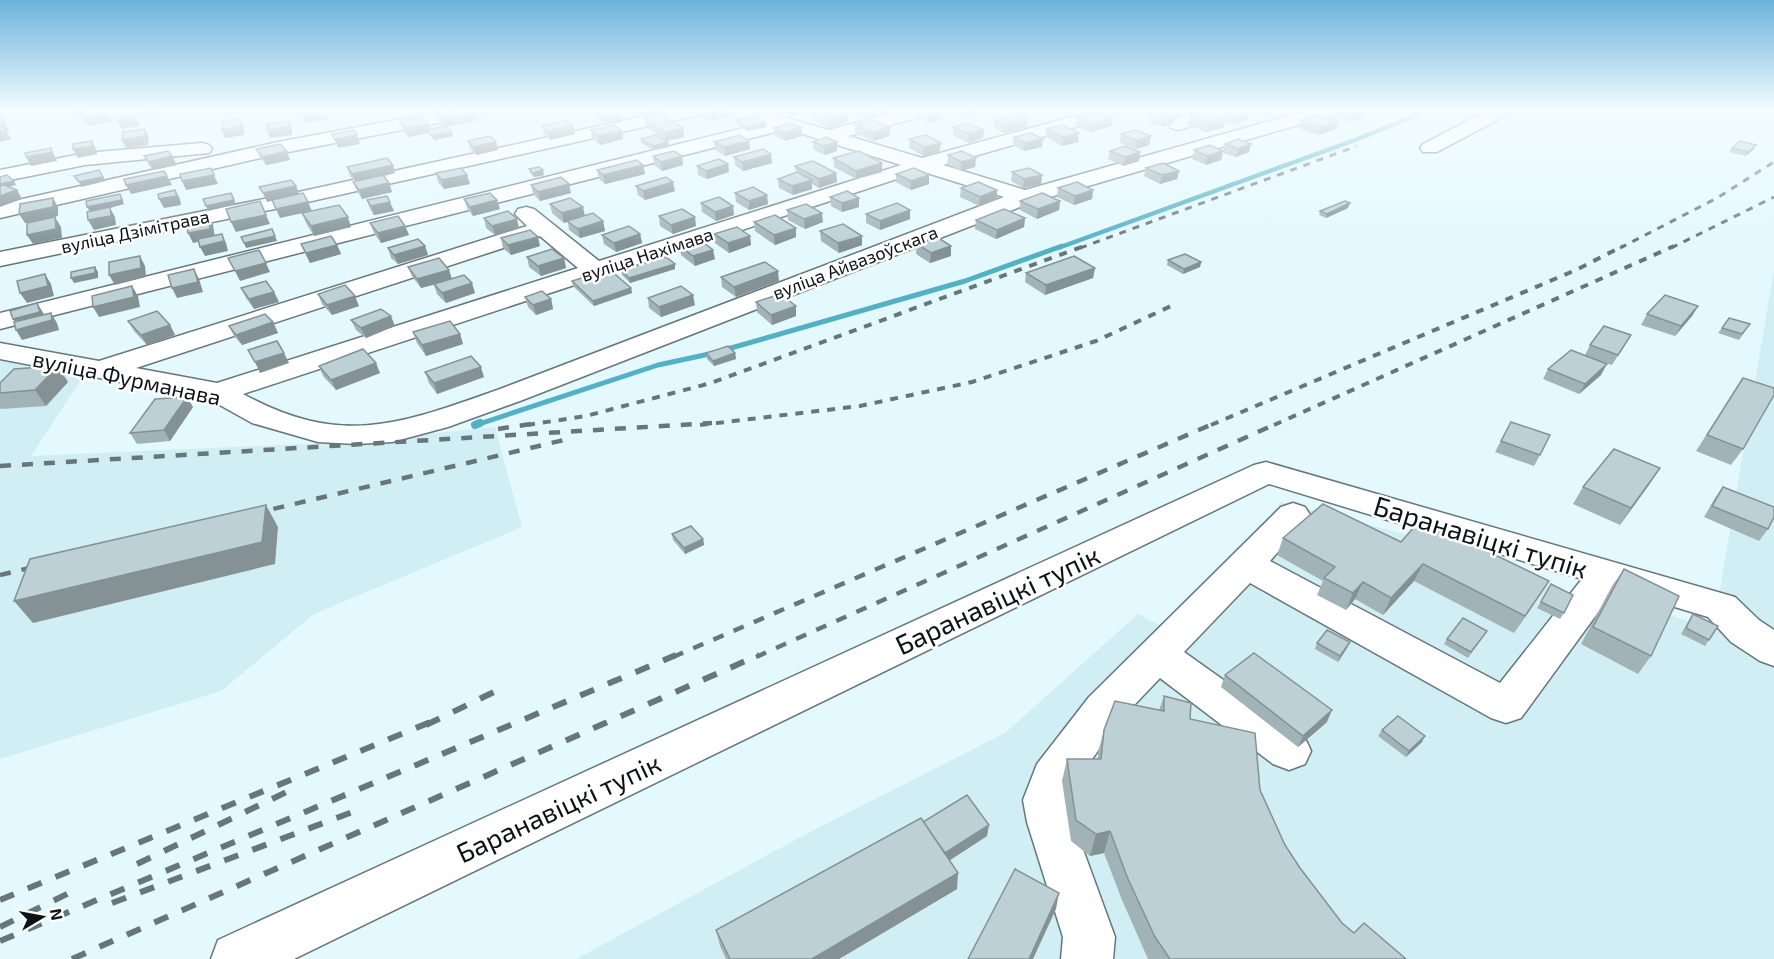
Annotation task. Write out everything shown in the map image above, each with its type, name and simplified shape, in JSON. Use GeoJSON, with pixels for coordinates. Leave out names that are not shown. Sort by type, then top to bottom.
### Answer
{"type":"FeatureCollection","features":[{"type":"Feature","properties":{"kind":"street"},"geometry":{"type":"LineString","coordinates":[[0,176],[109,156]]}},
{"type":"Feature","properties":{"kind":"street"},"geometry":{"type":"LineString","coordinates":[[0,211],[244,156]]}},
{"type":"Feature","properties":{"kind":"street","name":"вуліца Дзімітрава"},"geometry":{"type":"LineString","coordinates":[[0,259],[294,199],[490,156]]}},
{"type":"Feature","properties":{"kind":"street"},"geometry":{"type":"LineString","coordinates":[[0,321],[655,156]]}},
{"type":"Feature","properties":{"kind":"street"},"geometry":{"type":"LineString","coordinates":[[891,156],[1025,197]]}},
{"type":"Feature","properties":{"kind":"street","name":"вуліца Нахімава"},"geometry":{"type":"LineString","coordinates":[[218,392],[953,156]]}},
{"type":"Feature","properties":{"kind":"street","name":"вуліца Айвазоўскага"},"geometry":{"type":"LineString","coordinates":[[392,433],[437,421],[510,395],[1025,197],[1169,156]]}},
{"type":"Feature","properties":{"kind":"street"},"geometry":{"type":"LineString","coordinates":[[500,194],[597,271]]}},
{"type":"Feature","properties":{"kind":"street"},"geometry":{"type":"LineString","coordinates":[[103,370],[543,228]]}},
{"type":"Feature","properties":{"kind":"street","name":"вуліца Фурманава"},"geometry":{"type":"LineString","coordinates":[[0,351],[218,392],[263,417],[318,433],[356,435],[392,433]]}},
{"type":"Feature","properties":{"kind":"street","name":"Баранавіцкі тупік"},"geometry":{"type":"LineString","coordinates":[[237,959],[1266,472],[1721,607],[1745,631],[1774,650]]}},
{"type":"Feature","properties":{"kind":"street"},"geometry":{"type":"LineString","coordinates":[[1088,959],[1089,937],[1050,822],[1047,800],[1053,778],[1104,709],[1293,515]]}},
{"type":"Feature","properties":{"kind":"street"},"geometry":{"type":"LineString","coordinates":[[1246,564],[1506,706],[1606,574]]}},
{"type":"Feature","properties":{"kind":"street"},"geometry":{"type":"LineString","coordinates":[[1159,655],[1289,751]]}},
{"type":"Feature","properties":{"kind":"shaded area"},"geometry":{"type":"Polygon","coordinates":[[[1774,269],[1774,959],[576,959],[812,831],[1005,733],[1138,614],[1172,632],[1281,502],[1413,536],[1545,585],[1598,611],[1666,613],[1713,631],[1774,269]]]}},
{"type":"Feature","properties":{"kind":"shaded area"},"geometry":{"type":"Polygon","coordinates":[[[0,344],[86,372],[31,456],[349,442],[495,427],[522,527],[314,614],[221,691],[0,759],[0,344]]]}},
{"type":"Feature","properties":{"kind":"building"},"geometry":{"type":"Polygon","coordinates":[[[144,156],[172,156],[172,156],[149,162],[144,156]]]}},
{"type":"Feature","properties":{"kind":"building"},"geometry":{"type":"Polygon","coordinates":[[[653,156],[682,156],[682,156],[661,162],[653,156]]]}},
{"type":"Feature","properties":{"kind":"building"},"geometry":{"type":"Polygon","coordinates":[[[739,156],[765,156],[742,162],[734,157],[739,156]]]}},
{"type":"Feature","properties":{"kind":"building"},"geometry":{"type":"Polygon","coordinates":[[[868,156],[882,163],[856,171],[833,158],[868,156]]]}},
{"type":"Feature","properties":{"kind":"building"},"geometry":{"type":"Polygon","coordinates":[[[949,156],[972,156],[976,158],[961,162],[949,156]]]}},
{"type":"Feature","properties":{"kind":"building"},"geometry":{"type":"Polygon","coordinates":[[[387,158],[393,165],[352,174],[347,167],[387,158]]]}},
{"type":"Feature","properties":{"kind":"building"},"geometry":{"type":"Polygon","coordinates":[[[719,159],[728,164],[706,171],[697,166],[719,159]]]}},
{"type":"Feature","properties":{"kind":"building"},"geometry":{"type":"Polygon","coordinates":[[[637,160],[643,165],[603,175],[597,170],[637,160]]]}},
{"type":"Feature","properties":{"kind":"building"},"geometry":{"type":"Polygon","coordinates":[[[813,161],[836,173],[819,179],[795,166],[813,161]]]}},
{"type":"Feature","properties":{"kind":"building"},"geometry":{"type":"Polygon","coordinates":[[[1163,163],[1179,171],[1162,175],[1146,168],[1163,163]]]}},
{"type":"Feature","properties":{"kind":"building"},"geometry":{"type":"Polygon","coordinates":[[[539,167],[543,170],[533,173],[529,169],[539,167]]]}},
{"type":"Feature","properties":{"kind":"building"},"geometry":{"type":"Polygon","coordinates":[[[211,168],[214,175],[182,181],[180,174],[211,168]]]}},
{"type":"Feature","properties":{"kind":"building"},"geometry":{"type":"Polygon","coordinates":[[[461,168],[467,175],[441,180],[436,173],[461,168]]]}},
{"type":"Feature","properties":{"kind":"building"},"geometry":{"type":"Polygon","coordinates":[[[914,168],[929,175],[911,181],[896,174],[914,168]]]}},
{"type":"Feature","properties":{"kind":"building"},"geometry":{"type":"Polygon","coordinates":[[[1029,168],[1042,175],[1024,179],[1012,172],[1029,168]]]}},
{"type":"Feature","properties":{"kind":"building"},"geometry":{"type":"Polygon","coordinates":[[[99,170],[103,177],[79,182],[74,176],[99,170]]]}},
{"type":"Feature","properties":{"kind":"building"},"geometry":{"type":"Polygon","coordinates":[[[164,171],[167,176],[126,185],[124,179],[164,171]]]}},
{"type":"Feature","properties":{"kind":"building"},"geometry":{"type":"Polygon","coordinates":[[[797,172],[812,180],[792,186],[778,179],[797,172]]]}},
{"type":"Feature","properties":{"kind":"building"},"geometry":{"type":"Polygon","coordinates":[[[7,175],[14,181],[0,184],[0,177],[7,175]]]}},
{"type":"Feature","properties":{"kind":"building"},"geometry":{"type":"Polygon","coordinates":[[[383,175],[389,183],[359,190],[353,182],[383,175]]]}},
{"type":"Feature","properties":{"kind":"building"},"geometry":{"type":"Polygon","coordinates":[[[561,177],[569,184],[538,192],[531,185],[561,177]]]}},
{"type":"Feature","properties":{"kind":"building"},"geometry":{"type":"Polygon","coordinates":[[[666,177],[673,182],[643,191],[636,186],[666,177]]]}},
{"type":"Feature","properties":{"kind":"building"},"geometry":{"type":"Polygon","coordinates":[[[291,180],[296,186],[263,193],[259,187],[291,180]]]}},
{"type":"Feature","properties":{"kind":"building"},"geometry":{"type":"Polygon","coordinates":[[[978,182],[997,190],[980,197],[961,188],[978,182]]]}},
{"type":"Feature","properties":{"kind":"building"},"geometry":{"type":"Polygon","coordinates":[[[1077,182],[1093,190],[1075,196],[1058,188],[1077,182]]]}},
{"type":"Feature","properties":{"kind":"building"},"geometry":{"type":"Polygon","coordinates":[[[4,185],[17,190],[0,196],[0,186],[4,185]]]}},
{"type":"Feature","properties":{"kind":"building"},"geometry":{"type":"Polygon","coordinates":[[[753,187],[767,195],[749,201],[735,193],[753,187]]]}},
{"type":"Feature","properties":{"kind":"building"},"geometry":{"type":"Polygon","coordinates":[[[175,190],[177,196],[159,199],[158,194],[175,190]]]}},
{"type":"Feature","properties":{"kind":"building"},"geometry":{"type":"Polygon","coordinates":[[[847,191],[859,198],[842,203],[830,197],[847,191]]]}},
{"type":"Feature","properties":{"kind":"building"},"geometry":{"type":"Polygon","coordinates":[[[231,193],[234,200],[206,206],[203,199],[231,193]]]}},
{"type":"Feature","properties":{"kind":"building"},"geometry":{"type":"Polygon","coordinates":[[[303,193],[308,202],[276,209],[272,200],[303,193]]]}},
{"type":"Feature","properties":{"kind":"building"},"geometry":{"type":"Polygon","coordinates":[[[490,193],[497,200],[470,207],[464,199],[490,193]]]}},
{"type":"Feature","properties":{"kind":"building"},"geometry":{"type":"Polygon","coordinates":[[[1042,193],[1060,201],[1038,209],[1020,201],[1042,193]]]}},
{"type":"Feature","properties":{"kind":"building"},"geometry":{"type":"Polygon","coordinates":[[[120,194],[122,200],[87,207],[86,201],[120,194]]]}},
{"type":"Feature","properties":{"kind":"building"},"geometry":{"type":"Polygon","coordinates":[[[387,196],[390,202],[371,206],[367,200],[387,196]]]}},
{"type":"Feature","properties":{"kind":"building"},"geometry":{"type":"Polygon","coordinates":[[[719,197],[733,206],[715,212],[701,203],[719,197]]]}},
{"type":"Feature","properties":{"kind":"building"},"geometry":{"type":"Polygon","coordinates":[[[53,198],[53,207],[19,214],[20,204],[53,198]]]}},
{"type":"Feature","properties":{"kind":"building"},"geometry":{"type":"Polygon","coordinates":[[[570,198],[583,207],[562,213],[550,204],[570,198]]]}},
{"type":"Feature","properties":{"kind":"building"},"geometry":{"type":"Polygon","coordinates":[[[260,201],[266,215],[231,222],[226,209],[260,201]]]}},
{"type":"Feature","properties":{"kind":"building"},"geometry":{"type":"Polygon","coordinates":[[[1345,201],[1350,203],[1327,214],[1320,211],[1345,201]]]}},
{"type":"Feature","properties":{"kind":"building"},"geometry":{"type":"Polygon","coordinates":[[[897,203],[910,210],[880,221],[866,214],[897,203]]]}},
{"type":"Feature","properties":{"kind":"building"},"geometry":{"type":"Polygon","coordinates":[[[806,204],[822,213],[804,219],[787,210],[806,204]]]}},
{"type":"Feature","properties":{"kind":"building"},"geometry":{"type":"Polygon","coordinates":[[[339,205],[348,217],[311,226],[302,213],[339,205]]]}},
{"type":"Feature","properties":{"kind":"building"},"geometry":{"type":"Polygon","coordinates":[[[110,207],[111,216],[88,220],[87,212],[110,207]]]}},
{"type":"Feature","properties":{"kind":"building"},"geometry":{"type":"Polygon","coordinates":[[[682,209],[695,217],[671,225],[659,216],[682,209]]]}},
{"type":"Feature","properties":{"kind":"building"},"geometry":{"type":"Polygon","coordinates":[[[1004,209],[1025,218],[997,230],[976,220],[1004,209]]]}},
{"type":"Feature","properties":{"kind":"building"},"geometry":{"type":"Polygon","coordinates":[[[508,211],[517,219],[492,226],[484,218],[508,211]]]}},
{"type":"Feature","properties":{"kind":"building"},"geometry":{"type":"Polygon","coordinates":[[[593,213],[603,221],[578,229],[567,221],[593,213]]]}},
{"type":"Feature","properties":{"kind":"building"},"geometry":{"type":"Polygon","coordinates":[[[208,215],[210,229],[188,233],[186,219],[208,215]]]}},
{"type":"Feature","properties":{"kind":"building"},"geometry":{"type":"Polygon","coordinates":[[[775,215],[796,228],[774,235],[754,222],[775,215]]]}},
{"type":"Feature","properties":{"kind":"building"},"geometry":{"type":"Polygon","coordinates":[[[398,216],[405,226],[378,233],[370,223],[398,216]]]}},
{"type":"Feature","properties":{"kind":"building"},"geometry":{"type":"Polygon","coordinates":[[[55,217],[56,229],[27,235],[27,223],[55,217]]]}},
{"type":"Feature","properties":{"kind":"building"},"geometry":{"type":"Polygon","coordinates":[[[843,224],[862,236],[838,243],[820,231],[843,224]]]}},
{"type":"Feature","properties":{"kind":"building"},"geometry":{"type":"Polygon","coordinates":[[[629,226],[640,234],[614,243],[602,235],[629,226]]]}},
{"type":"Feature","properties":{"kind":"building"},"geometry":{"type":"Polygon","coordinates":[[[737,227],[750,236],[728,243],[714,234],[737,227]]]}},
{"type":"Feature","properties":{"kind":"building"},"geometry":{"type":"Polygon","coordinates":[[[272,229],[275,236],[244,243],[241,237],[272,229]]]}},
{"type":"Feature","properties":{"kind":"building"},"geometry":{"type":"Polygon","coordinates":[[[530,230],[538,237],[508,245],[501,238],[530,230]]]}},
{"type":"Feature","properties":{"kind":"building"},"geometry":{"type":"Polygon","coordinates":[[[222,234],[224,241],[200,247],[198,239],[222,234]]]}},
{"type":"Feature","properties":{"kind":"building"},"geometry":{"type":"Polygon","coordinates":[[[331,236],[337,245],[306,253],[301,244],[331,236]]]}},
{"type":"Feature","properties":{"kind":"building"},"geometry":{"type":"Polygon","coordinates":[[[937,237],[951,246],[931,253],[917,244],[937,237]]]}},
{"type":"Feature","properties":{"kind":"building"},"geometry":{"type":"Polygon","coordinates":[[[418,239],[425,246],[394,255],[388,248],[418,239]]]}},
{"type":"Feature","properties":{"kind":"building"},"geometry":{"type":"Polygon","coordinates":[[[699,239],[713,250],[693,256],[679,245],[699,239]]]}},
{"type":"Feature","properties":{"kind":"building"},"geometry":{"type":"Polygon","coordinates":[[[552,249],[564,258],[538,266],[527,257],[552,249]]]}},
{"type":"Feature","properties":{"kind":"building"},"geometry":{"type":"Polygon","coordinates":[[[259,250],[266,263],[235,271],[228,258],[259,250]]]}},
{"type":"Feature","properties":{"kind":"building"},"geometry":{"type":"Polygon","coordinates":[[[1185,254],[1201,262],[1184,269],[1168,260],[1185,254]]]}},
{"type":"Feature","properties":{"kind":"building"},"geometry":{"type":"Polygon","coordinates":[[[140,256],[141,268],[109,275],[109,262],[140,256]]]}},
{"type":"Feature","properties":{"kind":"building"},"geometry":{"type":"Polygon","coordinates":[[[1074,256],[1095,268],[1046,285],[1026,273],[1074,256]]]}},
{"type":"Feature","properties":{"kind":"building"},"geometry":{"type":"Polygon","coordinates":[[[666,257],[675,264],[629,278],[621,270],[666,257]]]}},
{"type":"Feature","properties":{"kind":"building"},"geometry":{"type":"Polygon","coordinates":[[[439,258],[449,270],[417,279],[408,267],[439,258]]]}},
{"type":"Feature","properties":{"kind":"building"},"geometry":{"type":"Polygon","coordinates":[[[765,262],[778,271],[734,287],[721,277],[765,262]]]}},
{"type":"Feature","properties":{"kind":"building"},"geometry":{"type":"Polygon","coordinates":[[[95,267],[95,273],[71,278],[71,272],[95,267]]]}},
{"type":"Feature","properties":{"kind":"building"},"geometry":{"type":"Polygon","coordinates":[[[194,269],[198,282],[172,288],[168,275],[194,269]]]}},
{"type":"Feature","properties":{"kind":"building"},"geometry":{"type":"Polygon","coordinates":[[[609,269],[631,288],[593,301],[572,281],[609,269]]]}},
{"type":"Feature","properties":{"kind":"building"},"geometry":{"type":"Polygon","coordinates":[[[45,274],[48,286],[20,293],[17,281],[45,274]]]}},
{"type":"Feature","properties":{"kind":"building"},"geometry":{"type":"Polygon","coordinates":[[[464,275],[472,283],[442,293],[434,284],[464,275]]]}},
{"type":"Feature","properties":{"kind":"building"},"geometry":{"type":"Polygon","coordinates":[[[266,281],[274,292],[249,299],[241,288],[266,281]]]}},
{"type":"Feature","properties":{"kind":"building"},"geometry":{"type":"Polygon","coordinates":[[[345,285],[355,296],[327,305],[318,294],[345,285]]]}},
{"type":"Feature","properties":{"kind":"building"},"geometry":{"type":"Polygon","coordinates":[[[132,286],[134,297],[93,307],[92,296],[132,286]]]}},
{"type":"Feature","properties":{"kind":"building"},"geometry":{"type":"Polygon","coordinates":[[[681,286],[693,295],[659,307],[648,298],[681,286]]]}},
{"type":"Feature","properties":{"kind":"building"},"geometry":{"type":"Polygon","coordinates":[[[542,291],[551,299],[533,305],[525,297],[542,291]]]}},
{"type":"Feature","properties":{"kind":"building"},"geometry":{"type":"Polygon","coordinates":[[[780,294],[796,306],[771,315],[756,302],[780,294]]]}},
{"type":"Feature","properties":{"kind":"building"},"geometry":{"type":"Polygon","coordinates":[[[1665,295],[1698,306],[1681,326],[1647,314],[1665,295]]]}},
{"type":"Feature","properties":{"kind":"building"},"geometry":{"type":"Polygon","coordinates":[[[37,303],[40,312],[13,319],[10,311],[37,303]]]}},
{"type":"Feature","properties":{"kind":"building"},"geometry":{"type":"Polygon","coordinates":[[[381,309],[391,316],[361,328],[351,320],[381,309]]]}},
{"type":"Feature","properties":{"kind":"building"},"geometry":{"type":"Polygon","coordinates":[[[157,311],[170,325],[141,335],[128,321],[157,311]]]}},
{"type":"Feature","properties":{"kind":"building"},"geometry":{"type":"Polygon","coordinates":[[[51,313],[52,320],[16,330],[14,322],[51,313]]]}},
{"type":"Feature","properties":{"kind":"building"},"geometry":{"type":"Polygon","coordinates":[[[265,314],[273,322],[236,335],[229,326],[265,314]]]}},
{"type":"Feature","properties":{"kind":"building"},"geometry":{"type":"Polygon","coordinates":[[[1729,318],[1750,324],[1742,334],[1722,328],[1729,318]]]}},
{"type":"Feature","properties":{"kind":"building"},"geometry":{"type":"Polygon","coordinates":[[[450,321],[460,334],[422,345],[413,332],[450,321]]]}},
{"type":"Feature","properties":{"kind":"building"},"geometry":{"type":"Polygon","coordinates":[[[1604,326],[1631,335],[1618,355],[1590,345],[1604,326]]]}},
{"type":"Feature","properties":{"kind":"building"},"geometry":{"type":"Polygon","coordinates":[[[277,341],[284,353],[255,362],[248,350],[277,341]]]}},
{"type":"Feature","properties":{"kind":"building"},"geometry":{"type":"Polygon","coordinates":[[[728,346],[735,353],[713,361],[706,353],[728,346]]]}},
{"type":"Feature","properties":{"kind":"building"},"geometry":{"type":"Polygon","coordinates":[[[363,349],[376,363],[331,380],[319,366],[363,349]]]}},
{"type":"Feature","properties":{"kind":"building"},"geometry":{"type":"Polygon","coordinates":[[[1571,350],[1607,364],[1585,384],[1548,369],[1571,350]]]}},
{"type":"Feature","properties":{"kind":"building"},"geometry":{"type":"Polygon","coordinates":[[[471,356],[481,367],[434,383],[425,372],[471,356]]]}},
{"type":"Feature","properties":{"kind":"building"},"geometry":{"type":"Polygon","coordinates":[[[58,366],[35,390],[0,393],[0,383],[14,369],[58,366]]]}},
{"type":"Feature","properties":{"kind":"building"},"geometry":{"type":"Polygon","coordinates":[[[1743,378],[1774,388],[1774,395],[1743,449],[1707,435],[1743,378]]]}},
{"type":"Feature","properties":{"kind":"building"},"geometry":{"type":"Polygon","coordinates":[[[187,397],[164,430],[130,433],[155,399],[187,397]]]}},
{"type":"Feature","properties":{"kind":"building"},"geometry":{"type":"Polygon","coordinates":[[[1511,422],[1550,435],[1540,455],[1501,441],[1511,422]]]}},
{"type":"Feature","properties":{"kind":"building"},"geometry":{"type":"Polygon","coordinates":[[[1614,449],[1660,468],[1631,508],[1583,487],[1614,449]]]}},
{"type":"Feature","properties":{"kind":"building"},"geometry":{"type":"Polygon","coordinates":[[[1723,487],[1774,507],[1774,517],[1768,529],[1712,506],[1723,487]]]}},
{"type":"Feature","properties":{"kind":"building"},"geometry":{"type":"Polygon","coordinates":[[[1323,504],[1401,542],[1421,519],[1549,581],[1525,616],[1423,564],[1391,598],[1363,582],[1353,593],[1324,578],[1335,567],[1283,538],[1323,504]]]}},
{"type":"Feature","properties":{"kind":"building"},"geometry":{"type":"Polygon","coordinates":[[[266,505],[262,542],[14,601],[30,559],[266,505]]]}},
{"type":"Feature","properties":{"kind":"building"},"geometry":{"type":"Polygon","coordinates":[[[691,526],[703,539],[684,548],[672,534],[691,526]]]}},
{"type":"Feature","properties":{"kind":"building"},"geometry":{"type":"Polygon","coordinates":[[[1624,569],[1679,596],[1651,656],[1593,627],[1624,569]]]}},
{"type":"Feature","properties":{"kind":"building"},"geometry":{"type":"Polygon","coordinates":[[[1551,584],[1573,595],[1564,613],[1541,602],[1551,584]]]}},
{"type":"Feature","properties":{"kind":"building"},"geometry":{"type":"Polygon","coordinates":[[[1693,614],[1718,626],[1709,640],[1686,628],[1693,614]]]}},
{"type":"Feature","properties":{"kind":"building"},"geometry":{"type":"Polygon","coordinates":[[[1463,618],[1487,631],[1471,652],[1447,639],[1463,618]]]}},
{"type":"Feature","properties":{"kind":"building"},"geometry":{"type":"Polygon","coordinates":[[[1327,630],[1350,642],[1340,656],[1317,643],[1327,630]]]}},
{"type":"Feature","properties":{"kind":"building"},"geometry":{"type":"Polygon","coordinates":[[[1254,653],[1332,710],[1303,736],[1225,675],[1254,653]]]}},
{"type":"Feature","properties":{"kind":"building"},"geometry":{"type":"Polygon","coordinates":[[[1164,696],[1191,703],[1190,719],[1255,733],[1260,790],[1285,845],[1300,868],[1342,923],[1354,933],[1364,923],[1406,959],[1170,959],[1155,937],[1128,879],[1110,831],[1096,834],[1076,820],[1067,759],[1101,759],[1104,730],[1115,701],[1164,711],[1164,696]]]}},
{"type":"Feature","properties":{"kind":"building"},"geometry":{"type":"Polygon","coordinates":[[[1398,716],[1425,736],[1409,751],[1382,730],[1398,716]]]}},
{"type":"Feature","properties":{"kind":"building"},"geometry":{"type":"Polygon","coordinates":[[[967,795],[989,825],[945,853],[923,822],[967,795]]]}},
{"type":"Feature","properties":{"kind":"building"},"geometry":{"type":"Polygon","coordinates":[[[921,818],[958,873],[812,959],[730,959],[716,930],[921,818]]]}},
{"type":"Feature","properties":{"kind":"building"},"geometry":{"type":"Polygon","coordinates":[[[1015,869],[1059,893],[1029,959],[968,959],[1015,869]]]}},
{"type":"Feature","properties":{"kind":"waterway"},"geometry":{"type":"LineString","coordinates":[[1058,248],[1312,156]]}},
{"type":"Feature","properties":{"kind":"waterway"},"geometry":{"type":"LineString","coordinates":[[724,350],[965,281],[1062,246]]}},
{"type":"Feature","properties":{"kind":"waterway"},"geometry":{"type":"LineString","coordinates":[[476,425],[658,365],[714,353]]}},
{"type":"Feature","properties":{"kind":"waterway"},"geometry":{"type":"LineString","coordinates":[[475,425],[480,423]]}},
{"type":"Feature","properties":{"kind":"railway"},"geometry":{"type":"LineString","coordinates":[[1080,248],[1331,156]]}},
{"type":"Feature","properties":{"kind":"railway"},"geometry":{"type":"LineString","coordinates":[[1620,248],[1717,198],[1774,162]]}},
{"type":"Feature","properties":{"kind":"railway"},"geometry":{"type":"LineString","coordinates":[[1671,248],[1774,197]]}},
{"type":"Feature","properties":{"kind":"railway"},"geometry":{"type":"LineString","coordinates":[[527,425],[586,416],[711,383],[1084,246]]}},
{"type":"Feature","properties":{"kind":"railway"},"geometry":{"type":"LineString","coordinates":[[1211,425],[1576,270],[1623,246]]}},
{"type":"Feature","properties":{"kind":"railway"},"geometry":{"type":"LineString","coordinates":[[1274,425],[1674,246]]}},
{"type":"Feature","properties":{"kind":"railway"},"geometry":{"type":"LineString","coordinates":[[700,425],[860,406],[972,382],[1096,341],[1171,306]]}},
{"type":"Feature","properties":{"kind":"railway"},"geometry":{"type":"LineString","coordinates":[[498,429],[537,423]]}},
{"type":"Feature","properties":{"kind":"railway"},"geometry":{"type":"LineString","coordinates":[[0,466],[712,423]]}},
{"type":"Feature","properties":{"kind":"railway"},"geometry":{"type":"LineString","coordinates":[[673,657],[1215,423]]}},
{"type":"Feature","properties":{"kind":"railway"},"geometry":{"type":"LineString","coordinates":[[756,657],[1278,423]]}},
{"type":"Feature","properties":{"kind":"railway"},"geometry":{"type":"LineString","coordinates":[[252,514],[564,440]]}},
{"type":"Feature","properties":{"kind":"railway"},"geometry":{"type":"LineString","coordinates":[[0,575],[42,565]]}},
{"type":"Feature","properties":{"kind":"railway"},"geometry":{"type":"LineString","coordinates":[[0,941],[676,655]]}},
{"type":"Feature","properties":{"kind":"railway"},"geometry":{"type":"LineString","coordinates":[[72,959],[759,655]]}},
{"type":"Feature","properties":{"kind":"railway"},"geometry":{"type":"LineString","coordinates":[[426,725],[496,691]]}},
{"type":"Feature","properties":{"kind":"railway"},"geometry":{"type":"LineString","coordinates":[[0,900],[433,721]]}},
{"type":"Feature","properties":{"kind":"railway"},"geometry":{"type":"LineString","coordinates":[[137,864],[299,786]]}},
{"type":"Feature","properties":{"kind":"railway"},"geometry":{"type":"LineString","coordinates":[[112,903],[363,808]]}},
{"type":"Feature","properties":{"kind":"railway"},"geometry":{"type":"LineString","coordinates":[[0,927],[75,890]]}}]}
